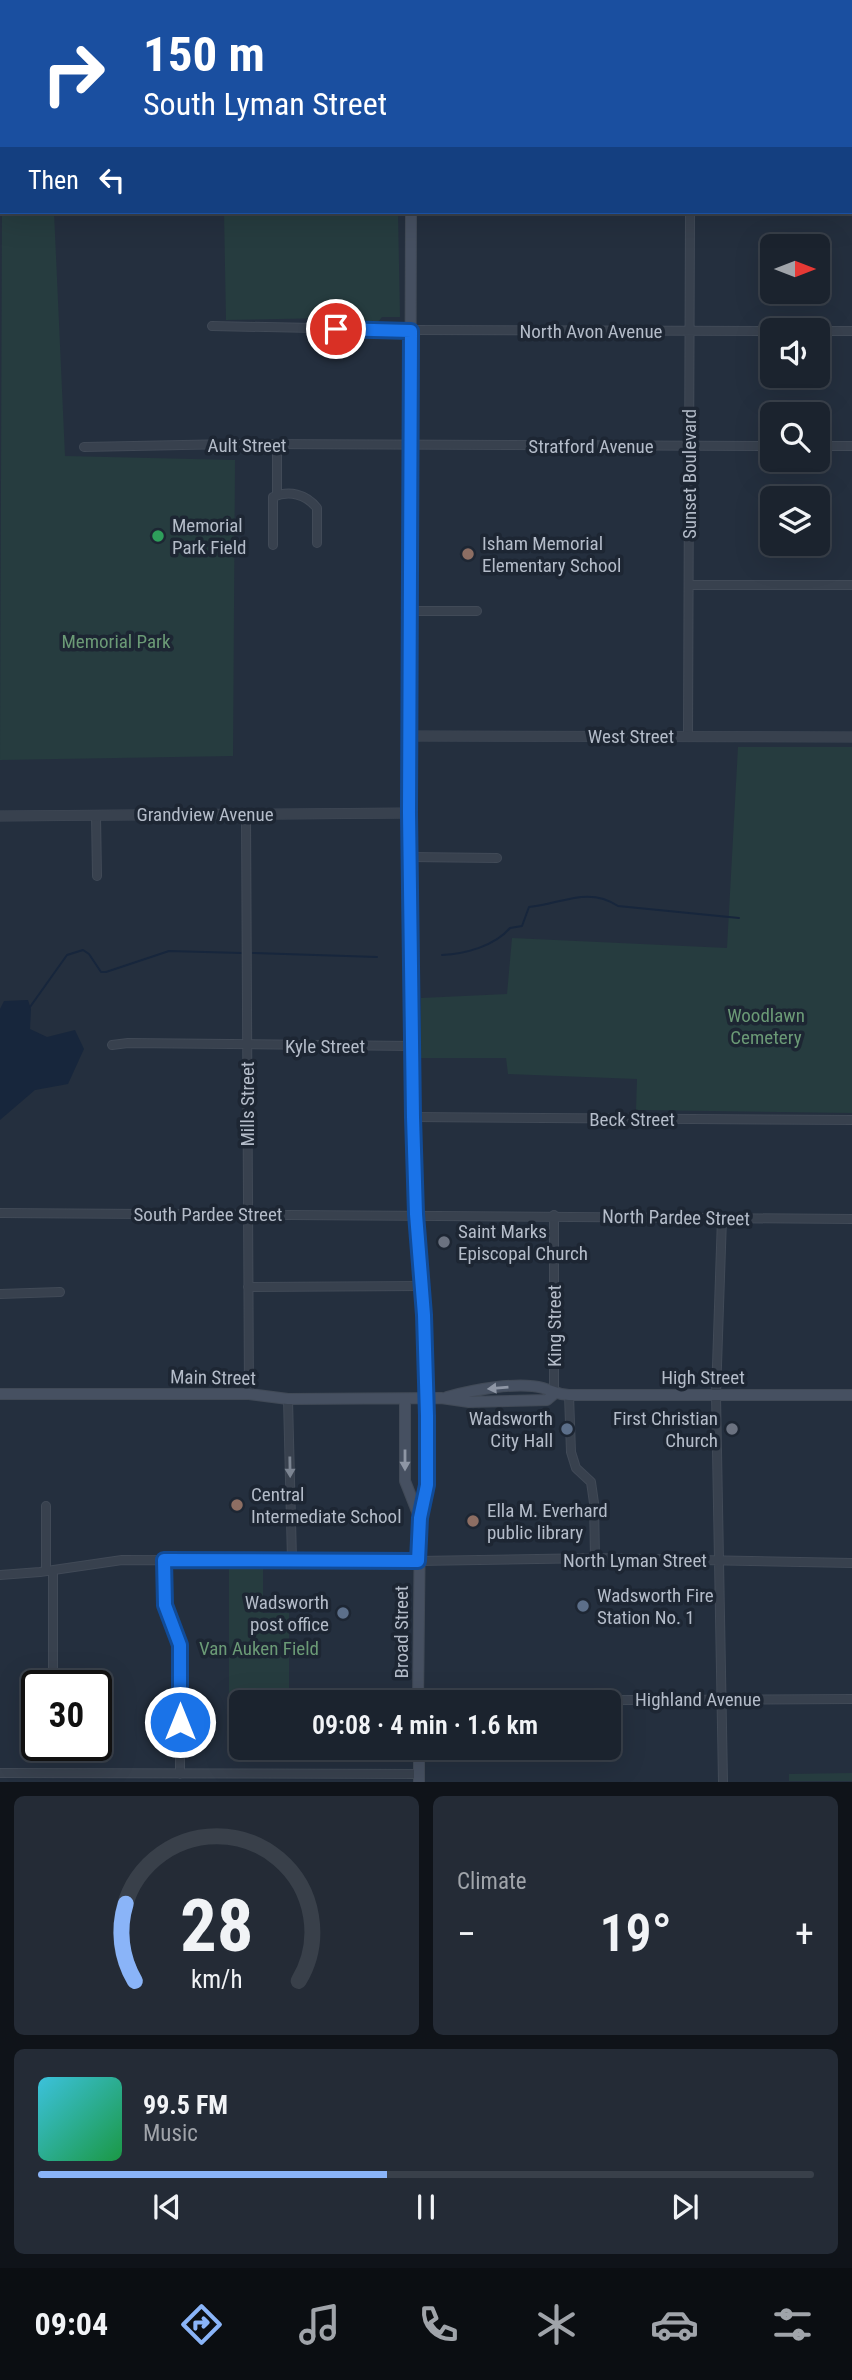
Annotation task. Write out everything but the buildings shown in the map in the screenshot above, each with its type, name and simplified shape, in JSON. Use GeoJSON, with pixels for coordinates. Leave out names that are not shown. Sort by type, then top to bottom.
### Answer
{"type":"FeatureCollection","features":[{"type":"Feature","properties":{"kind":"main road","name":"Broad Street"},"geometry":{"type":"LineString","coordinates":[[411,214],[409,813],[412,1046],[416,1214],[424,1315],[427,1416],[426,1493],[420,1518],[418,1561],[418,1690]]}},
{"type":"Feature","properties":{"kind":"main road","name":"High Street"},"geometry":{"type":"LineString","coordinates":[[425,1399],[502,1387],[544,1388],[554,1394],[569,1395],[852,1395]]}},
{"type":"Feature","properties":{"kind":"main road","name":"Main Street"},"geometry":{"type":"LineString","coordinates":[[0,1394],[249,1394],[288,1399],[425,1399]]}},
{"type":"Feature","properties":{"kind":"main road","name":"Broad Street"},"geometry":{"type":"LineString","coordinates":[[405,1399],[405,1481],[420,1518]]}},
{"type":"Feature","properties":{"kind":"main road"},"geometry":{"type":"LineString","coordinates":[[409,1494],[418,1497],[426,1493]]}},
{"type":"Feature","properties":{"kind":"main road"},"geometry":{"type":"LineString","coordinates":[[419,1760],[419,1778]]}},
{"type":"Feature","properties":{"kind":"street","name":"Sunset Boulevard"},"geometry":{"type":"LineString","coordinates":[[688,737],[690,214]]}},
{"type":"Feature","properties":{"kind":"street","name":"North Avon Avenue"},"geometry":{"type":"LineString","coordinates":[[212,326],[411,331],[760,331]]}},
{"type":"Feature","properties":{"kind":"street"},"geometry":{"type":"LineString","coordinates":[[830,331],[852,331]]}},
{"type":"Feature","properties":{"kind":"street"},"geometry":{"type":"LineString","coordinates":[[277,445],[277,495]]}},
{"type":"Feature","properties":{"kind":"street","name":"Ault Street"},"geometry":{"type":"LineString","coordinates":[[84,447],[410,446]]}},
{"type":"Feature","properties":{"kind":"street","name":"Stratford Avenue"},"geometry":{"type":"LineString","coordinates":[[410,446],[760,446]]}},
{"type":"Feature","properties":{"kind":"street"},"geometry":{"type":"LineString","coordinates":[[830,446],[852,446]]}},
{"type":"Feature","properties":{"kind":"street"},"geometry":{"type":"LineString","coordinates":[[273,545],[273,497],[277,495],[302,495],[310,499],[317,508],[317,543]]}},
{"type":"Feature","properties":{"kind":"street"},"geometry":{"type":"LineString","coordinates":[[689,585],[852,585]]}},
{"type":"Feature","properties":{"kind":"street"},"geometry":{"type":"LineString","coordinates":[[410,611],[477,611]]}},
{"type":"Feature","properties":{"kind":"street","name":"West Street"},"geometry":{"type":"LineString","coordinates":[[410,736],[852,737]]}},
{"type":"Feature","properties":{"kind":"street","name":"Grandview Avenue"},"geometry":{"type":"LineString","coordinates":[[0,816],[409,813]]}},
{"type":"Feature","properties":{"kind":"street","name":"Mills Street"},"geometry":{"type":"LineString","coordinates":[[246,814],[249,1394]]}},
{"type":"Feature","properties":{"kind":"street"},"geometry":{"type":"LineString","coordinates":[[96,815],[97,876]]}},
{"type":"Feature","properties":{"kind":"street"},"geometry":{"type":"LineString","coordinates":[[410,857],[496,858]]}},
{"type":"Feature","properties":{"kind":"street","name":"Kyle Street"},"geometry":{"type":"LineString","coordinates":[[112,1045],[412,1046]]}},
{"type":"Feature","properties":{"kind":"street","name":"Beck Street"},"geometry":{"type":"LineString","coordinates":[[413,1117],[852,1120]]}},
{"type":"Feature","properties":{"kind":"street","name":"South Pardee Street"},"geometry":{"type":"LineString","coordinates":[[0,1213],[416,1214]]}},
{"type":"Feature","properties":{"kind":"street","name":"North Pardee Street"},"geometry":{"type":"LineString","coordinates":[[416,1214],[852,1219]]}},
{"type":"Feature","properties":{"kind":"street","name":"King Street"},"geometry":{"type":"LineString","coordinates":[[554,1215],[554,1394]]}},
{"type":"Feature","properties":{"kind":"street"},"geometry":{"type":"LineString","coordinates":[[722,1218],[716,1395],[723,1782]]}},
{"type":"Feature","properties":{"kind":"street"},"geometry":{"type":"LineString","coordinates":[[248,1287],[421,1286]]}},
{"type":"Feature","properties":{"kind":"street"},"geometry":{"type":"LineString","coordinates":[[0,1294],[60,1292]]}},
{"type":"Feature","properties":{"kind":"street"},"geometry":{"type":"LineString","coordinates":[[569,1395],[571,1452],[576,1468],[591,1482],[595,1558]]}},
{"type":"Feature","properties":{"kind":"street"},"geometry":{"type":"LineString","coordinates":[[288,1399],[292,1560]]}},
{"type":"Feature","properties":{"kind":"street"},"geometry":{"type":"LineString","coordinates":[[47,1506],[53,1670]]}},
{"type":"Feature","properties":{"kind":"street","name":"North Lyman Street"},"geometry":{"type":"LineString","coordinates":[[0,1575],[122,1560],[418,1561],[595,1558],[852,1563]]}},
{"type":"Feature","properties":{"kind":"street"},"geometry":{"type":"LineString","coordinates":[[164,1560],[165,1605],[180,1645],[180,1774]]}},
{"type":"Feature","properties":{"kind":"street","name":"Highland Avenue"},"geometry":{"type":"LineString","coordinates":[[621,1700],[852,1699]]}},
{"type":"Feature","properties":{"kind":"street"},"geometry":{"type":"LineString","coordinates":[[0,1773],[180,1774],[233,1778],[419,1778]]}},
{"type":"Feature","properties":{"kind":"green space","name":"Memorial Park"},"geometry":{"type":"Polygon","coordinates":[[[2,214],[54,214],[65,456],[235,460],[233,756],[0,760],[2,214]]]}},
{"type":"Feature","properties":{"kind":"green space"},"geometry":{"type":"Polygon","coordinates":[[[224,214],[398,214],[400,317],[382,317],[378,322],[330,318],[226,320],[224,214]]]}},
{"type":"Feature","properties":{"kind":"green space","name":"Woodlawn Cemetery"},"geometry":{"type":"Polygon","coordinates":[[[738,747],[852,747],[852,1113],[636,1110],[637,1079],[508,1074],[506,1058],[420,1058],[421,998],[507,994],[512,938],[727,948],[738,747]]]}},
{"type":"Feature","properties":{"kind":"green space","name":"Van Auken Field"},"geometry":{"type":"Polygon","coordinates":[[[263,1566],[263,1613],[289,1613],[289,1690],[229,1690],[229,1567],[263,1566]]]}},
{"type":"Feature","properties":{"kind":"green space"},"geometry":{"type":"Polygon","coordinates":[[[852,1773],[852,1781],[789,1781],[789,1774],[852,1773]]]}},
{"type":"Feature","properties":{"kind":"water"},"geometry":{"type":"Polygon","coordinates":[[[28,1000],[31,1009],[30,1029],[47,1037],[75,1030],[84,1049],[68,1084],[35,1090],[0,1120],[0,1009],[4,1001],[28,1000]]]}},
{"type":"Feature","properties":{"kind":"waterway"},"geometry":{"type":"LineString","coordinates":[[442,955],[479,948],[496,940],[510,928],[522,926],[529,907],[574,898],[596,897],[618,906],[739,918]]}},
{"type":"Feature","properties":{"kind":"waterway"},"geometry":{"type":"LineString","coordinates":[[30,1007],[67,955],[83,950],[89,954],[101,972],[169,951],[241,953]]}},
{"type":"Feature","properties":{"kind":"waterway"},"geometry":{"type":"LineString","coordinates":[[253,953],[377,957]]}},
{"type":"Feature","properties":{"kind":"place","name":"Memorial Park Field"},"geometry":{"type":"Point","coordinates":[158,536]}},
{"type":"Feature","properties":{"kind":"place","name":"Isham Memorial Elementary School"},"geometry":{"type":"Point","coordinates":[468,554]}},
{"type":"Feature","properties":{"kind":"place","name":"Saint Marks Episcopal Church"},"geometry":{"type":"Point","coordinates":[444,1242]}},
{"type":"Feature","properties":{"kind":"place","name":"Wadsworth City Hall"},"geometry":{"type":"Point","coordinates":[567,1429]}},
{"type":"Feature","properties":{"kind":"place","name":"First Christian Church"},"geometry":{"type":"Point","coordinates":[732,1429]}},
{"type":"Feature","properties":{"kind":"place","name":"Central Intermediate School"},"geometry":{"type":"Point","coordinates":[237,1505]}},
{"type":"Feature","properties":{"kind":"place","name":"Ella M. Everhard public library"},"geometry":{"type":"Point","coordinates":[473,1521]}},
{"type":"Feature","properties":{"kind":"place","name":"Wadsworth Fire Station No. 1"},"geometry":{"type":"Point","coordinates":[583,1606]}},
{"type":"Feature","properties":{"kind":"place","name":"Wadsworth post office"},"geometry":{"type":"Point","coordinates":[343,1613]}},
{"type":"Feature","properties":{"kind":"route"},"geometry":{"type":"LineString","coordinates":[[180,1722],[180,1645],[164,1600],[164,1560],[418,1561],[420,1518],[426,1494],[424,1315],[416,1214],[412,1046],[409,813],[411,331],[336,329]]}}]}
